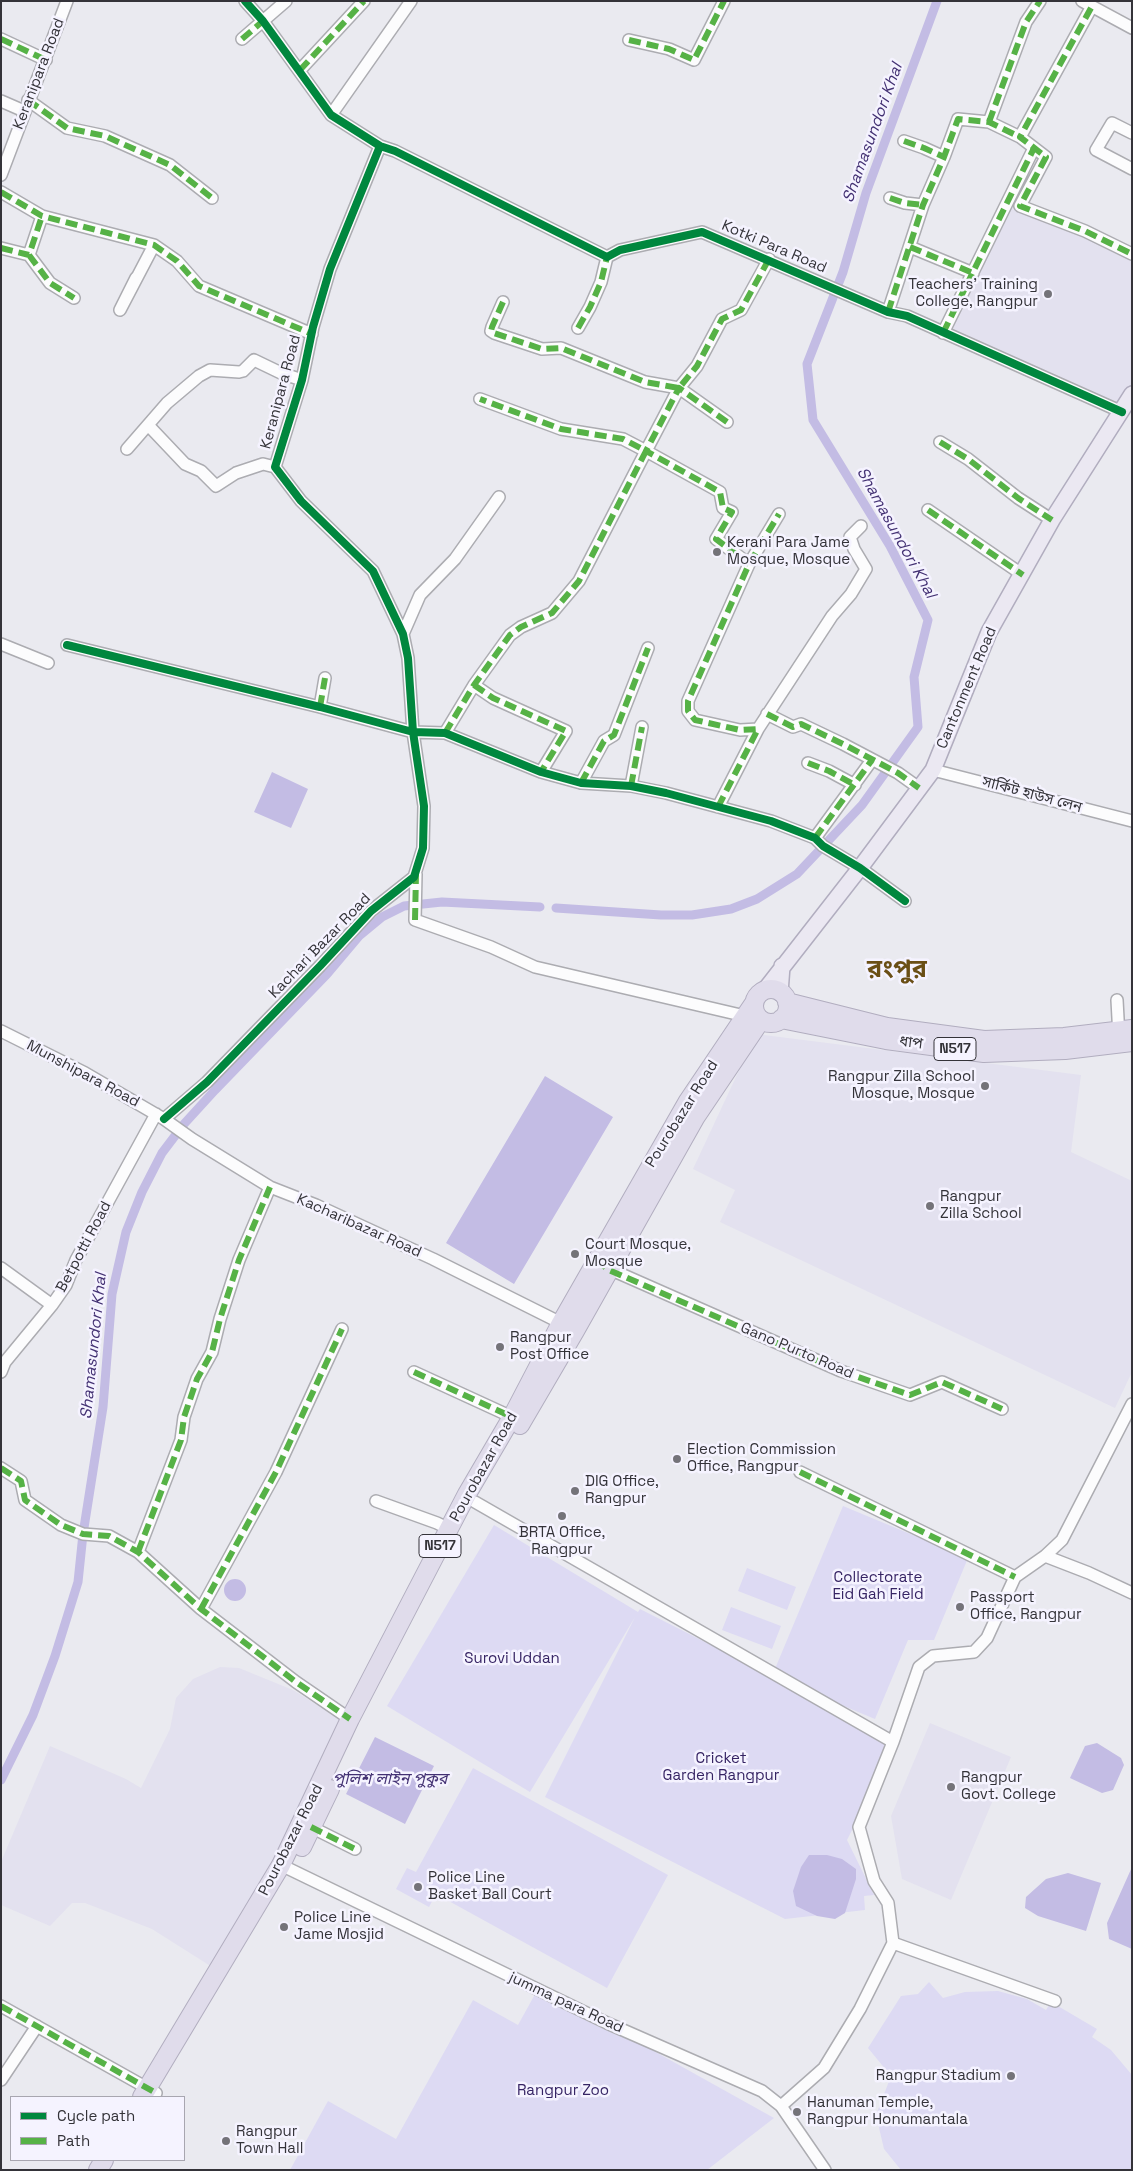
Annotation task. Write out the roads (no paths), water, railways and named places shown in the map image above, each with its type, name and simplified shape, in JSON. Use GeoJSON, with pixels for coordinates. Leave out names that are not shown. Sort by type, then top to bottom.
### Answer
{"type":"FeatureCollection","features":[{"type":"Feature","properties":{"kind":"highway","name":"ধাপ"},"geometry":{"type":"LineString","coordinates":[[765,1004],[887,1027],[984,1040],[1125,1036],[1065,1050],[984,1053],[886,1040],[781,1019],[767,1023],[765,1004]]}},
{"type":"Feature","properties":{"kind":"highway","name":"Pourobazar Road"},"geometry":{"type":"LineString","coordinates":[[150,2094],[312,1827],[358,1727],[475,1502],[603,1265],[765,1004]]}},
{"type":"Feature","properties":{"kind":"highway","name":"Pourobazar Road"},"geometry":{"type":"LineString","coordinates":[[286,1868],[350,1719],[467,1494],[512,1417],[561,1322],[603,1265]]}},
{"type":"Feature","properties":{"kind":"main road","name":"Cantonment Road"},"geometry":{"type":"LineString","coordinates":[[765,1004],[782,966],[860,868],[932,770],[989,632],[1023,575],[1052,520],[1128,404]]}},
{"type":"Feature","properties":{"kind":"street","name":"Keranipara Road"},"geometry":{"type":"LineString","coordinates":[[1,175],[67,1]]}},
{"type":"Feature","properties":{"kind":"street"},"geometry":{"type":"LineString","coordinates":[[245,1],[263,21],[300,70],[331,115],[380,146],[395,150],[607,257],[597,291],[578,328]]}},
{"type":"Feature","properties":{"kind":"street"},"geometry":{"type":"LineString","coordinates":[[242,39],[286,1]]}},
{"type":"Feature","properties":{"kind":"street"},"geometry":{"type":"LineString","coordinates":[[300,70],[364,1]]}},
{"type":"Feature","properties":{"kind":"street"},"geometry":{"type":"LineString","coordinates":[[331,115],[411,1]]}},
{"type":"Feature","properties":{"kind":"street"},"geometry":{"type":"LineString","coordinates":[[629,40],[669,49],[694,60],[724,1]]}},
{"type":"Feature","properties":{"kind":"street"},"geometry":{"type":"LineString","coordinates":[[988,122],[1026,22],[1040,1]]}},
{"type":"Feature","properties":{"kind":"street"},"geometry":{"type":"LineString","coordinates":[[1020,137],[1087,4],[1132,28]]}},
{"type":"Feature","properties":{"kind":"street"},"geometry":{"type":"LineString","coordinates":[[1,39],[46,60]]}},
{"type":"Feature","properties":{"kind":"street"},"geometry":{"type":"LineString","coordinates":[[1,101],[26,105],[67,128],[105,136],[170,165],[212,198]]}},
{"type":"Feature","properties":{"kind":"street"},"geometry":{"type":"LineString","coordinates":[[888,312],[924,206],[958,119],[988,122],[1020,137],[1046,157],[1020,206],[1085,231],[1132,254]]}},
{"type":"Feature","properties":{"kind":"street"},"geometry":{"type":"LineString","coordinates":[[1132,134],[1112,123],[1096,150],[1132,169]]}},
{"type":"Feature","properties":{"kind":"street"},"geometry":{"type":"LineString","coordinates":[[904,142],[944,157]]}},
{"type":"Feature","properties":{"kind":"street","name":"Keranipara Road"},"geometry":{"type":"LineString","coordinates":[[380,146],[330,269],[312,334],[302,380],[275,467],[301,501],[373,571],[403,634],[408,658],[413,727]]}},
{"type":"Feature","properties":{"kind":"street"},"geometry":{"type":"LineString","coordinates":[[943,333],[1034,148]]}},
{"type":"Feature","properties":{"kind":"street"},"geometry":{"type":"LineString","coordinates":[[1,192],[42,216],[154,245],[178,260],[199,286],[312,334]]}},
{"type":"Feature","properties":{"kind":"street"},"geometry":{"type":"LineString","coordinates":[[890,198],[924,206]]}},
{"type":"Feature","properties":{"kind":"street"},"geometry":{"type":"LineString","coordinates":[[29,255],[42,216]]}},
{"type":"Feature","properties":{"kind":"street","name":"Kotki Para Road"},"geometry":{"type":"LineString","coordinates":[[607,257],[620,250],[702,232],[769,259],[888,312],[907,316],[943,333],[1128,404]]}},
{"type":"Feature","properties":{"kind":"street"},"geometry":{"type":"LineString","coordinates":[[136,278],[120,310],[154,245]]}},
{"type":"Feature","properties":{"kind":"street"},"geometry":{"type":"LineString","coordinates":[[910,247],[973,273]]}},
{"type":"Feature","properties":{"kind":"street"},"geometry":{"type":"LineString","coordinates":[[1,248],[29,255],[50,283],[74,298]]}},
{"type":"Feature","properties":{"kind":"street"},"geometry":{"type":"LineString","coordinates":[[445,733],[474,685],[510,635],[521,627],[552,613],[579,581],[680,388],[697,366],[722,319],[741,310],[769,259]]}},
{"type":"Feature","properties":{"kind":"street"},"geometry":{"type":"LineString","coordinates":[[503,302],[492,327],[491,331],[494,333],[542,349],[561,348],[645,382],[680,388],[727,422]]}},
{"type":"Feature","properties":{"kind":"street"},"geometry":{"type":"LineString","coordinates":[[127,449],[168,403],[198,376],[210,370],[243,372],[254,360],[281,373],[302,380]]}},
{"type":"Feature","properties":{"kind":"street"},"geometry":{"type":"LineString","coordinates":[[480,399],[561,429],[623,439],[720,492],[723,508],[732,512],[716,539],[749,564]]}},
{"type":"Feature","properties":{"kind":"street"},"geometry":{"type":"LineString","coordinates":[[148,425],[185,464],[201,471],[216,486],[236,473],[263,464],[275,467]]}},
{"type":"Feature","properties":{"kind":"street"},"geometry":{"type":"LineString","coordinates":[[940,442],[968,459],[1018,498],[1052,520]]}},
{"type":"Feature","properties":{"kind":"street"},"geometry":{"type":"LineString","coordinates":[[403,634],[420,594],[455,559],[499,497]]}},
{"type":"Feature","properties":{"kind":"street"},"geometry":{"type":"LineString","coordinates":[[928,510],[1023,575]]}},
{"type":"Feature","properties":{"kind":"street"},"geometry":{"type":"LineString","coordinates":[[758,729],[740,730],[695,720],[688,711],[688,701],[749,564],[779,514]]}},
{"type":"Feature","properties":{"kind":"street"},"geometry":{"type":"LineString","coordinates":[[718,807],[758,729],[832,616],[851,594],[866,569],[854,549],[850,537],[861,526]]}},
{"type":"Feature","properties":{"kind":"street"},"geometry":{"type":"LineString","coordinates":[[1,644],[48,663]]}},
{"type":"Feature","properties":{"kind":"street"},"geometry":{"type":"LineString","coordinates":[[67,645],[320,706],[445,733],[542,772],[581,782],[630,786],[771,821],[814,838],[823,846],[860,868],[905,901]]}},
{"type":"Feature","properties":{"kind":"street"},"geometry":{"type":"LineString","coordinates":[[581,782],[604,741],[614,735],[648,648]]}},
{"type":"Feature","properties":{"kind":"street"},"geometry":{"type":"LineString","coordinates":[[320,706],[325,678]]}},
{"type":"Feature","properties":{"kind":"street"},"geometry":{"type":"LineString","coordinates":[[474,685],[493,698],[566,731],[542,772]]}},
{"type":"Feature","properties":{"kind":"street"},"geometry":{"type":"LineString","coordinates":[[768,714],[793,727],[801,724],[898,773],[919,788]]}},
{"type":"Feature","properties":{"kind":"street"},"geometry":{"type":"LineString","coordinates":[[413,727],[424,806],[423,848],[416,874],[414,920],[491,947],[535,967],[765,1004]]}},
{"type":"Feature","properties":{"kind":"street"},"geometry":{"type":"LineString","coordinates":[[630,786],[642,727]]}},
{"type":"Feature","properties":{"kind":"street"},"geometry":{"type":"LineString","coordinates":[[814,838],[872,760]]}},
{"type":"Feature","properties":{"kind":"street"},"geometry":{"type":"LineString","coordinates":[[808,763],[829,771],[854,785]]}},
{"type":"Feature","properties":{"kind":"street","name":"সার্কিট হাউস লেন"},"geometry":{"type":"LineString","coordinates":[[932,770],[1132,821]]}},
{"type":"Feature","properties":{"kind":"street","name":"Kachari Bazar Road"},"geometry":{"type":"LineString","coordinates":[[160,1116],[211,1086],[324,970],[371,911],[416,874]]}},
{"type":"Feature","properties":{"kind":"street"},"geometry":{"type":"LineString","coordinates":[[1117,1000],[1125,1036]]}},
{"type":"Feature","properties":{"kind":"street","name":"Munshipara Road"},"geometry":{"type":"LineString","coordinates":[[1,1032],[85,1073],[160,1116]]}},
{"type":"Feature","properties":{"kind":"street","name":"Kacharibazar Road"},"geometry":{"type":"LineString","coordinates":[[160,1116],[192,1139],[270,1187],[316,1205],[433,1259],[561,1322]]}},
{"type":"Feature","properties":{"kind":"street","name":"Betpotti Road"},"geometry":{"type":"LineString","coordinates":[[1,1372],[5,1362],[66,1285],[76,1260],[160,1116]]}},
{"type":"Feature","properties":{"kind":"street"},"geometry":{"type":"LineString","coordinates":[[138,1552],[181,1440],[184,1417],[197,1379],[212,1352],[220,1319],[239,1260],[270,1187]]}},
{"type":"Feature","properties":{"kind":"street","name":"Gano Purto Road"},"geometry":{"type":"LineString","coordinates":[[603,1265],[841,1371],[910,1395],[942,1382],[1002,1408]]}},
{"type":"Feature","properties":{"kind":"street"},"geometry":{"type":"LineString","coordinates":[[1,1268],[52,1305]]}},
{"type":"Feature","properties":{"kind":"street"},"geometry":{"type":"LineString","coordinates":[[202,1609],[276,1472],[342,1329]]}},
{"type":"Feature","properties":{"kind":"street"},"geometry":{"type":"LineString","coordinates":[[414,1372],[512,1417]]}},
{"type":"Feature","properties":{"kind":"street"},"geometry":{"type":"LineString","coordinates":[[781,2106],[824,2068],[860,2009],[893,1943],[888,1903],[874,1880],[859,1827],[893,1742],[919,1667],[934,1656],[974,1652],[987,1638],[1015,1577],[1045,1556],[1062,1540],[1132,1404]]}},
{"type":"Feature","properties":{"kind":"street"},"geometry":{"type":"LineString","coordinates":[[1,1468],[22,1481],[25,1500],[61,1525],[83,1534],[109,1536],[138,1552],[202,1609],[296,1682],[350,1719]]}},
{"type":"Feature","properties":{"kind":"street"},"geometry":{"type":"LineString","coordinates":[[800,1472],[1015,1577]]}},
{"type":"Feature","properties":{"kind":"street"},"geometry":{"type":"LineString","coordinates":[[376,1502],[449,1529]]}},
{"type":"Feature","properties":{"kind":"street"},"geometry":{"type":"LineString","coordinates":[[475,1502],[893,1742]]}},
{"type":"Feature","properties":{"kind":"street"},"geometry":{"type":"LineString","coordinates":[[1045,1556],[1089,1573],[1132,1593]]}},
{"type":"Feature","properties":{"kind":"street"},"geometry":{"type":"LineString","coordinates":[[312,1827],[355,1849]]}},
{"type":"Feature","properties":{"kind":"street","name":"jumma para Road"},"geometry":{"type":"LineString","coordinates":[[286,1868],[607,2023],[762,2091],[781,2106],[825,2170]]}},
{"type":"Feature","properties":{"kind":"street"},"geometry":{"type":"LineString","coordinates":[[893,1943],[1055,2001]]}},
{"type":"Feature","properties":{"kind":"street"},"geometry":{"type":"LineString","coordinates":[[1,2006],[150,2094]]}},
{"type":"Feature","properties":{"kind":"street"},"geometry":{"type":"LineString","coordinates":[[1,2080],[37,2026]]}},
{"type":"Feature","properties":{"kind":"water"},"geometry":{"type":"Polygon","coordinates":[[[272,772],[308,789],[291,828],[254,812],[272,772]]]}},
{"type":"Feature","properties":{"kind":"water"},"geometry":{"type":"Polygon","coordinates":[[[545,1076],[613,1117],[514,1284],[446,1243],[545,1076]]]}},
{"type":"Feature","properties":{"kind":"water"},"geometry":{"type":"Polygon","coordinates":[[[235,1579],[243,1582],[246,1590],[243,1598],[235,1601],[227,1598],[224,1590],[227,1582],[235,1579]]]}},
{"type":"Feature","properties":{"kind":"water","name":"পুলিশ লাইন পুকুর"},"geometry":{"type":"Polygon","coordinates":[[[375,1737],[434,1766],[405,1824],[346,1794],[375,1737]]]}},
{"type":"Feature","properties":{"kind":"water"},"geometry":{"type":"Polygon","coordinates":[[[1097,1743],[1121,1758],[1124,1765],[1113,1790],[1102,1793],[1070,1778],[1085,1746],[1097,1743]]]}},
{"type":"Feature","properties":{"kind":"water"},"geometry":{"type":"Polygon","coordinates":[[[809,1855],[827,1855],[842,1859],[856,1869],[856,1879],[845,1913],[835,1919],[817,1916],[796,1906],[793,1891],[801,1867],[809,1855]]]}},
{"type":"Feature","properties":{"kind":"water"},"geometry":{"type":"Polygon","coordinates":[[[1132,1867],[1132,1949],[1109,1939],[1107,1923],[1132,1867]]]}},
{"type":"Feature","properties":{"kind":"water"},"geometry":{"type":"Polygon","coordinates":[[[1068,1873],[1101,1883],[1086,1931],[1038,1916],[1025,1908],[1026,1897],[1046,1879],[1068,1873]]]}},
{"type":"Feature","properties":{"kind":"waterway","name":"Shamasundori Khal"},"geometry":{"type":"LineString","coordinates":[[556,908],[661,915],[692,915],[731,909],[757,899],[797,874],[862,805],[918,727],[914,677],[928,620],[890,546],[813,420],[807,364],[843,272],[866,193],[937,1]]}},
{"type":"Feature","properties":{"kind":"waterway","name":"Shamasundori Khal"},"geometry":{"type":"LineString","coordinates":[[1,1780],[33,1715],[55,1656],[78,1582],[83,1534],[103,1407],[112,1294],[126,1232],[142,1192],[162,1153],[184,1124],[215,1090],[327,974],[359,936],[382,917],[404,906],[442,902],[540,907]]}},
{"type":"Feature","properties":{"kind":"place","name":"Teachers' Training College, Rangpur"},"geometry":{"type":"Point","coordinates":[1048,294]}},
{"type":"Feature","properties":{"kind":"place","name":"Kerani Para Jame Mosque, Mosque"},"geometry":{"type":"Point","coordinates":[717,552]}},
{"type":"Feature","properties":{"kind":"place","name":"Rangpur Zilla School Mosque, Mosque"},"geometry":{"type":"Point","coordinates":[985,1086]}},
{"type":"Feature","properties":{"kind":"place","name":"Rangpur Zilla School"},"geometry":{"type":"Point","coordinates":[930,1206]}},
{"type":"Feature","properties":{"kind":"place","name":"Court Mosque, Mosque"},"geometry":{"type":"Point","coordinates":[575,1254]}},
{"type":"Feature","properties":{"kind":"place","name":"Rangpur Post Office"},"geometry":{"type":"Point","coordinates":[500,1347]}},
{"type":"Feature","properties":{"kind":"place","name":"Election Commission Office, Rangpur"},"geometry":{"type":"Point","coordinates":[677,1459]}},
{"type":"Feature","properties":{"kind":"place","name":"DIG Office, Rangpur"},"geometry":{"type":"Point","coordinates":[575,1491]}},
{"type":"Feature","properties":{"kind":"place","name":"BRTA Office, Rangpur"},"geometry":{"type":"Point","coordinates":[562,1516]}},
{"type":"Feature","properties":{"kind":"place","name":"Passport Office, Rangpur"},"geometry":{"type":"Point","coordinates":[960,1607]}},
{"type":"Feature","properties":{"kind":"place","name":"Rangpur Govt. College"},"geometry":{"type":"Point","coordinates":[951,1787]}},
{"type":"Feature","properties":{"kind":"place","name":"Police Line Basket Ball Court"},"geometry":{"type":"Point","coordinates":[418,1887]}},
{"type":"Feature","properties":{"kind":"place","name":"Police Line Jame Mosjid"},"geometry":{"type":"Point","coordinates":[284,1927]}},
{"type":"Feature","properties":{"kind":"place","name":"Rangpur Stadium"},"geometry":{"type":"Point","coordinates":[1011,2076]}},
{"type":"Feature","properties":{"kind":"place","name":"Hanuman Temple, Rangpur Honumantala"},"geometry":{"type":"Point","coordinates":[797,2112]}},
{"type":"Feature","properties":{"kind":"place","name":"Rangpur Town Hall"},"geometry":{"type":"Point","coordinates":[226,2141]}},
{"type":"Feature","properties":{"kind":"district","name":"রংপুর"},"geometry":{"type":"Point","coordinates":[897,970]}},
{"type":"Feature","properties":{"kind":"park label","name":"Collectorate Eid Gah Field"},"geometry":{"type":"Point","coordinates":[878,1586]}},
{"type":"Feature","properties":{"kind":"park label","name":"Surovi Uddan"},"geometry":{"type":"Point","coordinates":[512,1659]}},
{"type":"Feature","properties":{"kind":"park label","name":"Cricket Garden Rangpur"},"geometry":{"type":"Point","coordinates":[721,1768]}},
{"type":"Feature","properties":{"kind":"park label","name":"Rangpur Zoo"},"geometry":{"type":"Point","coordinates":[563,2091]}}]}
